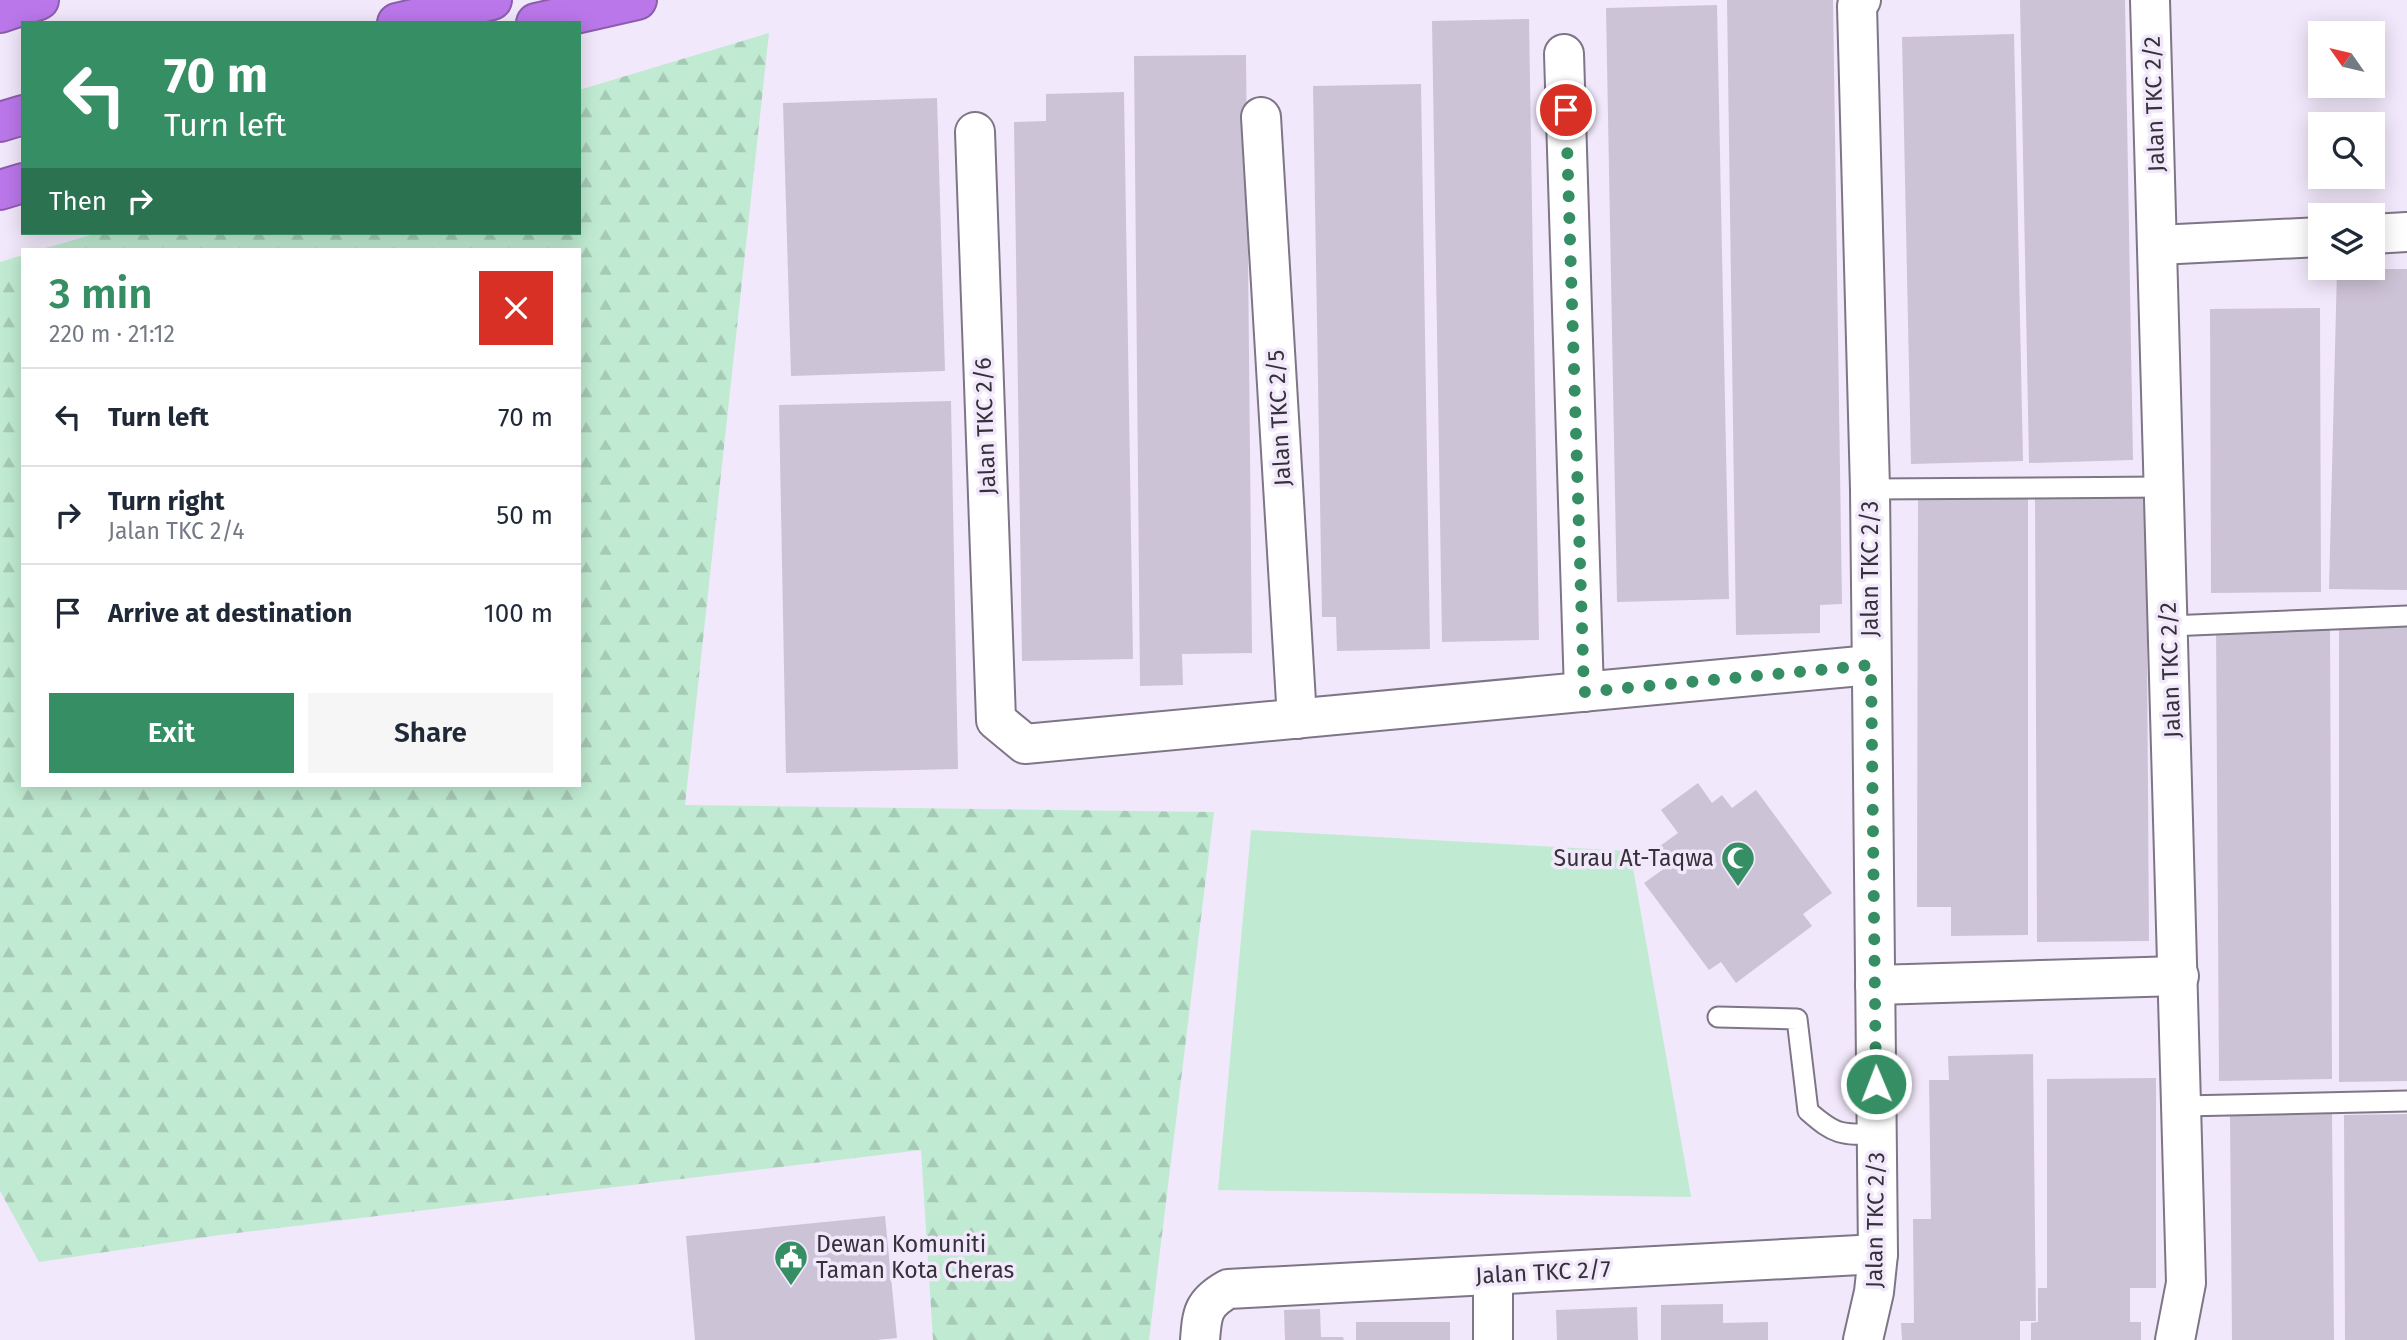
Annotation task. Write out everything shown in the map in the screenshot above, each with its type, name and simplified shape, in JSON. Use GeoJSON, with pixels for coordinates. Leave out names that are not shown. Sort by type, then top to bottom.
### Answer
{"type":"FeatureCollection","features":[{"type":"Feature","properties":{"kind":"highway"},"geometry":{"type":"LineString","coordinates":[[0,13],[40,0]]}},
{"type":"Feature","properties":{"kind":"highway"},"geometry":{"type":"LineString","coordinates":[[405,21],[492,0]]}},
{"type":"Feature","properties":{"kind":"highway"},"geometry":{"type":"LineString","coordinates":[[545,21],[637,0]]}},
{"type":"Feature","properties":{"kind":"highway"},"geometry":{"type":"LineString","coordinates":[[0,122],[21,116]]}},
{"type":"Feature","properties":{"kind":"highway"},"geometry":{"type":"LineString","coordinates":[[0,190],[21,184]]}},
{"type":"Feature","properties":{"kind":"street","name":"Jalan TKC 2/2"},"geometry":{"type":"LineString","coordinates":[[2150,0],[2183,1106],[2186,1283],[2175,1340]]}},
{"type":"Feature","properties":{"kind":"street","name":"Jalan TKC 2/3"},"geometry":{"type":"LineString","coordinates":[[1859,3],[1870,489],[1878,1254],[1874,1292],[1863,1340]]}},
{"type":"Feature","properties":{"kind":"street"},"geometry":{"type":"LineString","coordinates":[[1564,54],[1584,692]]}},
{"type":"Feature","properties":{"kind":"street","name":"Jalan TKC 2/5"},"geometry":{"type":"LineString","coordinates":[[1261,117],[1297,719]]}},
{"type":"Feature","properties":{"kind":"street","name":"Jalan TKC 2/6"},"geometry":{"type":"LineString","coordinates":[[975,132],[996,720],[1025,744],[1297,719]]}},
{"type":"Feature","properties":{"kind":"street"},"geometry":{"type":"LineString","coordinates":[[2385,233],[2407,232]]}},
{"type":"Feature","properties":{"kind":"street"},"geometry":{"type":"LineString","coordinates":[[2158,245],[2308,238]]}},
{"type":"Feature","properties":{"kind":"street"},"geometry":{"type":"LineString","coordinates":[[1297,719],[1871,665]]}},
{"type":"Feature","properties":{"kind":"street"},"geometry":{"type":"LineString","coordinates":[[1875,985],[2179,976]]}},
{"type":"Feature","properties":{"kind":"street","name":"Jalan TKC 2/7"},"geometry":{"type":"LineString","coordinates":[[1200,1340],[1202,1317],[1211,1298],[1228,1289],[1878,1254]]}},
{"type":"Feature","properties":{"kind":"street"},"geometry":{"type":"LineString","coordinates":[[1493,1275],[1493,1340]]}},
{"type":"Feature","properties":{"kind":"lane"},"geometry":{"type":"LineString","coordinates":[[1870,489],[2164,487]]}},
{"type":"Feature","properties":{"kind":"lane"},"geometry":{"type":"LineString","coordinates":[[2169,626],[2407,616]]}},
{"type":"Feature","properties":{"kind":"lane"},"geometry":{"type":"LineString","coordinates":[[1717,1017],[1797,1019],[1808,1111],[1827,1128],[1847,1135],[1877,1134]]}},
{"type":"Feature","properties":{"kind":"lane"},"geometry":{"type":"LineString","coordinates":[[2183,1106],[2407,1101]]}},
{"type":"Feature","properties":{"kind":"green space"},"geometry":{"type":"Polygon","coordinates":[[[769,33],[685,805],[1214,812],[1149,1340],[933,1340],[921,1150],[220,1235],[39,1262],[0,1191],[0,262],[21,256],[21,787],[581,787],[581,248],[46,248],[91,235],[581,235],[581,89],[769,33]]]}},
{"type":"Feature","properties":{"kind":"green space"},"geometry":{"type":"Polygon","coordinates":[[[1251,830],[1630,851],[1691,1197],[1218,1190],[1251,830]]]}},
{"type":"Feature","properties":{"kind":"building"},"geometry":{"type":"Polygon","coordinates":[[[1727,0],[1833,0],[1842,604],[1820,605],[1820,633],[1736,635],[1727,0]]]}},
{"type":"Feature","properties":{"kind":"building"},"geometry":{"type":"Polygon","coordinates":[[[2020,0],[2125,0],[2133,460],[2029,463],[2020,0]]]}},
{"type":"Feature","properties":{"kind":"building"},"geometry":{"type":"Polygon","coordinates":[[[1717,5],[1729,599],[1617,602],[1606,8],[1717,5]]]}},
{"type":"Feature","properties":{"kind":"building"},"geometry":{"type":"Polygon","coordinates":[[[1529,19],[1539,640],[1442,642],[1432,21],[1529,19]]]}},
{"type":"Feature","properties":{"kind":"building"},"geometry":{"type":"Polygon","coordinates":[[[2014,34],[2023,461],[1911,464],[1902,37],[2014,34]]]}},
{"type":"Feature","properties":{"kind":"building"},"geometry":{"type":"Polygon","coordinates":[[[1246,55],[1252,653],[1182,654],[1183,685],[1140,686],[1134,56],[1246,55]]]}},
{"type":"Feature","properties":{"kind":"building"},"geometry":{"type":"Polygon","coordinates":[[[1421,84],[1430,649],[1337,651],[1336,617],[1322,617],[1313,86],[1421,84]]]}},
{"type":"Feature","properties":{"kind":"building"},"geometry":{"type":"Polygon","coordinates":[[[1124,92],[1133,659],[1022,661],[1014,122],[1046,121],[1046,94],[1124,92]]]}},
{"type":"Feature","properties":{"kind":"building"},"geometry":{"type":"Polygon","coordinates":[[[937,98],[945,371],[791,376],[783,103],[937,98]]]}},
{"type":"Feature","properties":{"kind":"building"},"geometry":{"type":"Polygon","coordinates":[[[2385,269],[2407,269],[2407,590],[2329,589],[2337,280],[2385,280],[2385,269]]]}},
{"type":"Feature","properties":{"kind":"building"},"geometry":{"type":"Polygon","coordinates":[[[2320,308],[2321,592],[2211,593],[2210,309],[2320,308]]]}},
{"type":"Feature","properties":{"kind":"building"},"geometry":{"type":"Polygon","coordinates":[[[951,401],[958,769],[786,773],[779,405],[951,401]]]}},
{"type":"Feature","properties":{"kind":"building"},"geometry":{"type":"Polygon","coordinates":[[[2146,494],[2149,941],[2037,942],[2035,496],[2146,494]]]}},
{"type":"Feature","properties":{"kind":"building"},"geometry":{"type":"Polygon","coordinates":[[[2028,496],[2028,935],[1951,936],[1951,907],[1917,907],[1918,497],[2028,496]]]}},
{"type":"Feature","properties":{"kind":"building"},"geometry":{"type":"Polygon","coordinates":[[[2339,621],[2407,621],[2407,1081],[2339,1082],[2339,621]]]}},
{"type":"Feature","properties":{"kind":"building"},"geometry":{"type":"Polygon","coordinates":[[[2330,623],[2332,1079],[2219,1081],[2216,624],[2330,623]]]}},
{"type":"Feature","properties":{"kind":"building","name":"Surau At-Taqwa"},"geometry":{"type":"Polygon","coordinates":[[[1698,783],[1712,803],[1722,795],[1732,808],[1756,790],[1832,893],[1803,914],[1812,926],[1736,983],[1721,962],[1709,970],[1644,883],[1665,868],[1653,851],[1678,833],[1661,810],[1698,783]]]}},
{"type":"Feature","properties":{"kind":"building"},"geometry":{"type":"Polygon","coordinates":[[[2033,1054],[2036,1321],[2020,1321],[2020,1340],[1902,1340],[1901,1323],[1914,1323],[1913,1219],[1931,1219],[1929,1080],[1949,1080],[1948,1056],[2033,1054]]]}},
{"type":"Feature","properties":{"kind":"building"},"geometry":{"type":"Polygon","coordinates":[[[2156,1078],[2156,1288],[2130,1288],[2130,1322],[2141,1322],[2141,1340],[2031,1340],[2031,1323],[2038,1322],[2038,1288],[2047,1288],[2047,1079],[2156,1078]]]}},
{"type":"Feature","properties":{"kind":"building"},"geometry":{"type":"Polygon","coordinates":[[[2332,1114],[2334,1340],[2232,1340],[2230,1116],[2332,1114]]]}},
{"type":"Feature","properties":{"kind":"building"},"geometry":{"type":"Polygon","coordinates":[[[2407,1114],[2407,1340],[2345,1340],[2344,1115],[2407,1114]]]}},
{"type":"Feature","properties":{"kind":"building","name":"Dewan Komuniti Taman Kota Cheras"},"geometry":{"type":"Polygon","coordinates":[[[885,1216],[897,1338],[695,1340],[686,1236],[885,1216]]]}},
{"type":"Feature","properties":{"kind":"building"},"geometry":{"type":"Polygon","coordinates":[[[1723,1304],[1723,1323],[1768,1322],[1768,1340],[1661,1340],[1661,1305],[1723,1304]]]}},
{"type":"Feature","properties":{"kind":"building"},"geometry":{"type":"Polygon","coordinates":[[[1637,1307],[1638,1340],[1557,1340],[1556,1310],[1637,1307]]]}},
{"type":"Feature","properties":{"kind":"building"},"geometry":{"type":"Polygon","coordinates":[[[1320,1309],[1321,1337],[1343,1337],[1344,1340],[1285,1340],[1284,1310],[1320,1309]]]}},
{"type":"Feature","properties":{"kind":"building"},"geometry":{"type":"Polygon","coordinates":[[[1356,1322],[1450,1322],[1450,1340],[1356,1340],[1356,1322]]]}},
{"type":"Feature","properties":{"kind":"place","name":"Surau At-Taqwa"},"geometry":{"type":"Point","coordinates":[1738,888]}},
{"type":"Feature","properties":{"kind":"place","name":"Dewan Komuniti Taman Kota Cheras"},"geometry":{"type":"Point","coordinates":[791,1287]}},
{"type":"Feature","properties":{"kind":"route"},"geometry":{"type":"LineString","coordinates":[[1566,110],[1584,692],[1871,665],[1876,1084]]}}]}
